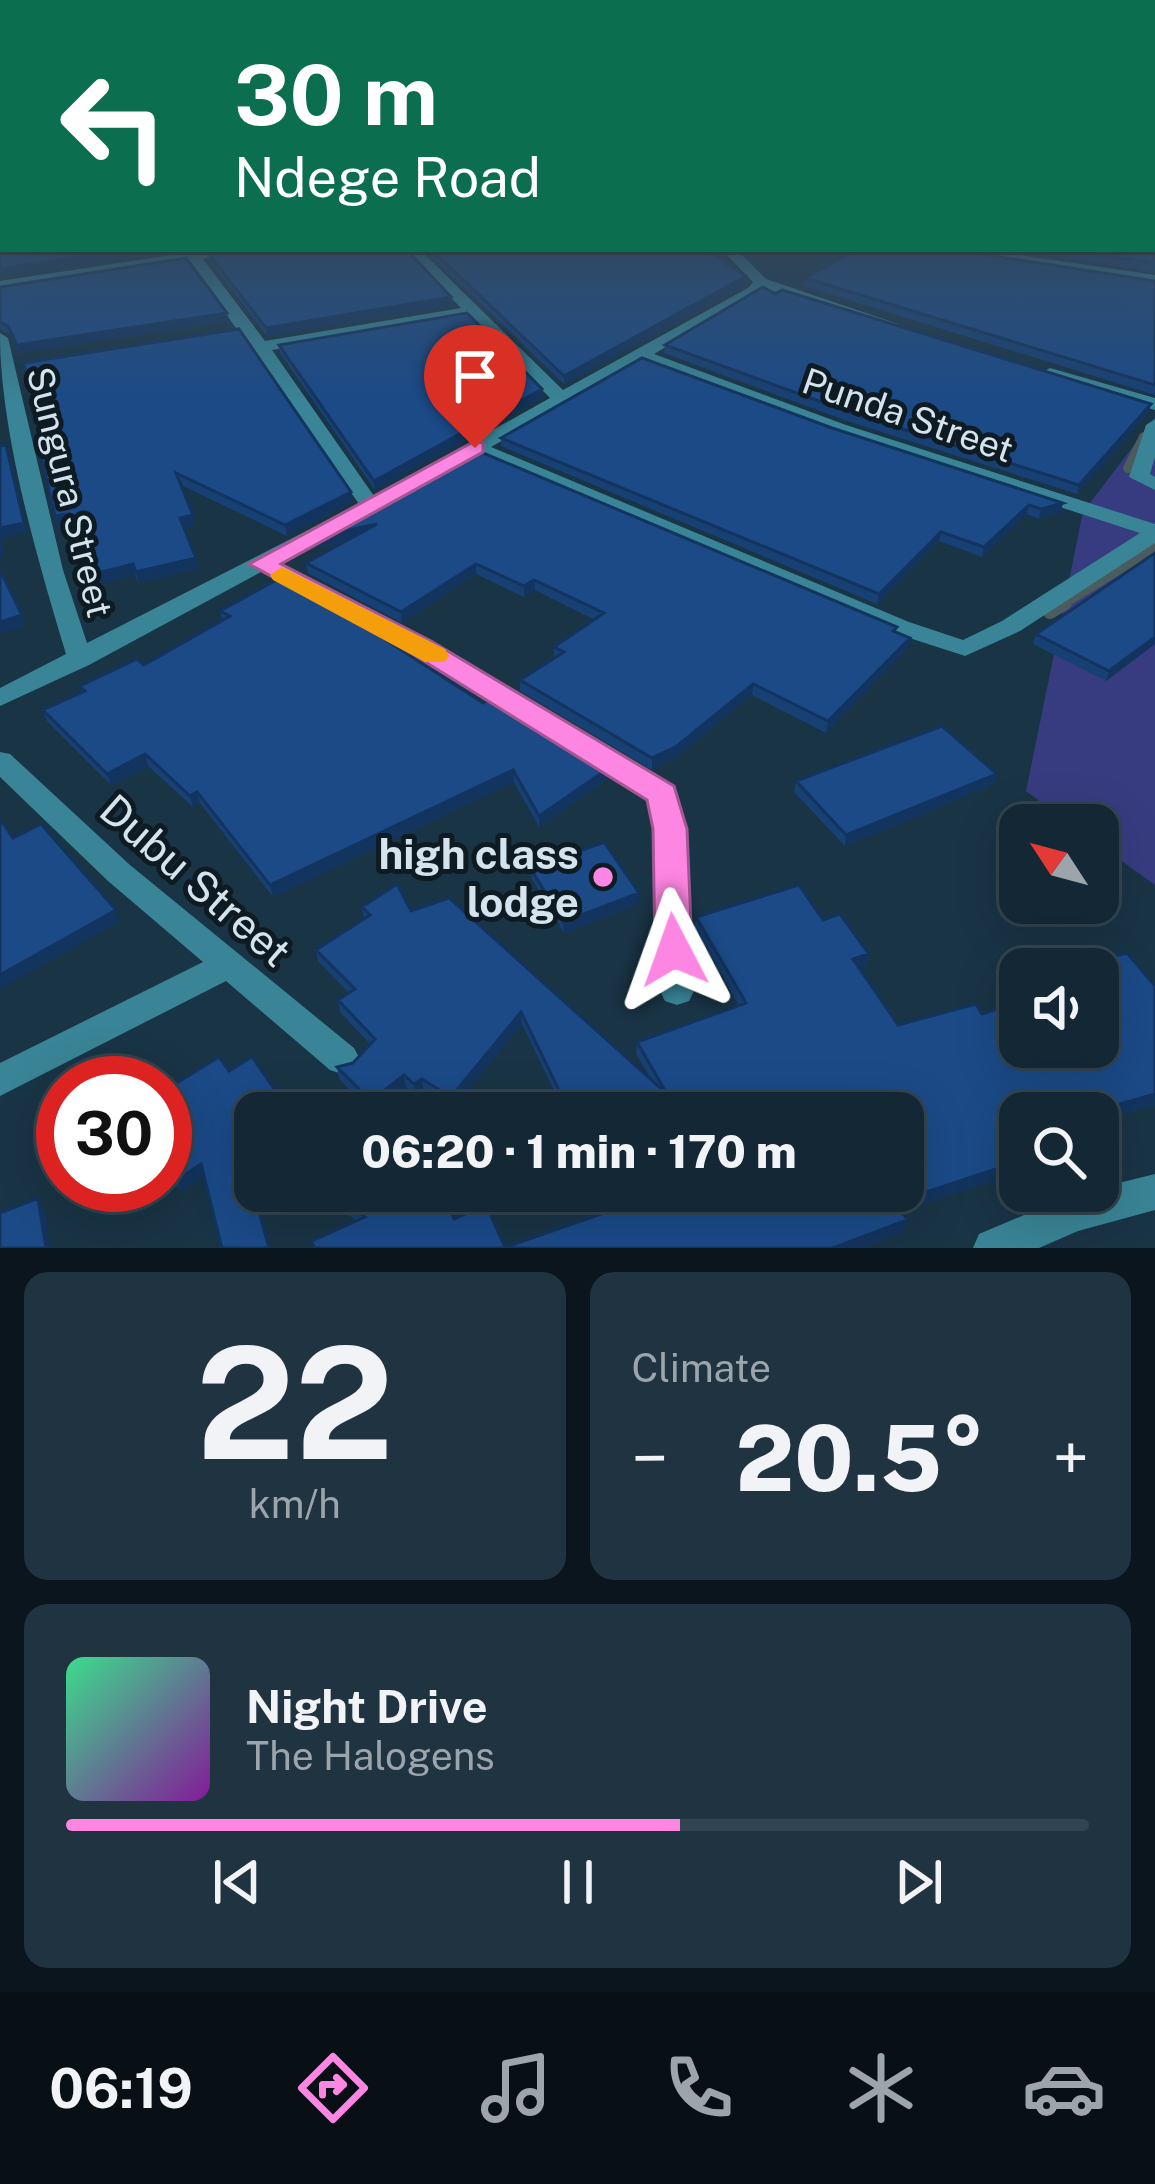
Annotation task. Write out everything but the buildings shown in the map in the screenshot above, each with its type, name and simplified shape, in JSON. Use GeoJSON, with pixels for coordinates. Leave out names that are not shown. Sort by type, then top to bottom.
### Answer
{"type":"FeatureCollection","features":[{"type":"Feature","properties":{"kind":"street"},"geometry":{"type":"LineString","coordinates":[[218,284],[371,506]]}},
{"type":"Feature","properties":{"kind":"street"},"geometry":{"type":"LineString","coordinates":[[445,284],[562,400]]}},
{"type":"Feature","properties":{"kind":"street"},"geometry":{"type":"LineString","coordinates":[[0,698],[371,506],[740,300],[758,284]]}},
{"type":"Feature","properties":{"kind":"street"},"geometry":{"type":"LineString","coordinates":[[768,284],[906,329]]}},
{"type":"Feature","properties":{"kind":"street"},"geometry":{"type":"LineString","coordinates":[[257,347],[470,310]]}},
{"type":"Feature","properties":{"kind":"street"},"geometry":{"type":"LineString","coordinates":[[222,332],[244,328]]}},
{"type":"Feature","properties":{"kind":"street","name":"Sungura Street"},"geometry":{"type":"LineString","coordinates":[[0,338],[2,364],[24,429],[52,570],[80,660]]}},
{"type":"Feature","properties":{"kind":"street","name":"Punda Street"},"geometry":{"type":"LineString","coordinates":[[641,356],[839,429],[1155,532]]}},
{"type":"Feature","properties":{"kind":"street"},"geometry":{"type":"LineString","coordinates":[[2,364],[29,362]]}},
{"type":"Feature","properties":{"kind":"street"},"geometry":{"type":"LineString","coordinates":[[1027,366],[1155,404]]}},
{"type":"Feature","properties":{"kind":"street"},"geometry":{"type":"LineString","coordinates":[[1155,425],[1139,477],[1155,484]]}},
{"type":"Feature","properties":{"kind":"street"},"geometry":{"type":"LineString","coordinates":[[475,448],[900,627],[965,649],[1011,626],[1155,532]]}},
{"type":"Feature","properties":{"kind":"street"},"geometry":{"type":"LineString","coordinates":[[262,564],[421,647],[662,794],[670,829],[677,991]]}},
{"type":"Feature","properties":{"kind":"street","name":"Dubu Street"},"geometry":{"type":"LineString","coordinates":[[0,761],[119,873],[342,1059]]}},
{"type":"Feature","properties":{"kind":"street"},"geometry":{"type":"LineString","coordinates":[[0,1080],[229,964]]}},
{"type":"Feature","properties":{"kind":"street"},"geometry":{"type":"LineString","coordinates":[[993,1248],[1074,1213],[1155,1192]]}},
{"type":"Feature","properties":{"kind":"shaded area"},"geometry":{"type":"Polygon","coordinates":[[[1155,418],[1155,885],[1119,859],[1119,804],[1044,804],[1026,791],[1083,512],[1155,418]]]}},
{"type":"Feature","properties":{"kind":"waterway"},"geometry":{"type":"LineString","coordinates":[[1128,468],[1144,437]]}},
{"type":"Feature","properties":{"kind":"waterway"},"geometry":{"type":"LineString","coordinates":[[1060,606],[1155,547]]}},
{"type":"Feature","properties":{"kind":"waterway"},"geometry":{"type":"LineString","coordinates":[[1060,606],[1065,603]]}},
{"type":"Feature","properties":{"kind":"waterway"},"geometry":{"type":"LineString","coordinates":[[1050,612],[1060,606]]}},
{"type":"Feature","properties":{"kind":"slow traffic"},"geometry":{"type":"LineString","coordinates":[[282,575],[435,656]]}},
{"type":"Feature","properties":{"kind":"place","name":"high class lodge"},"geometry":{"type":"Point","coordinates":[603,877]}},
{"type":"Feature","properties":{"kind":"route"},"geometry":{"type":"LineString","coordinates":[[475,448],[262,564],[421,647],[662,794],[670,829],[674,950]]}}]}
